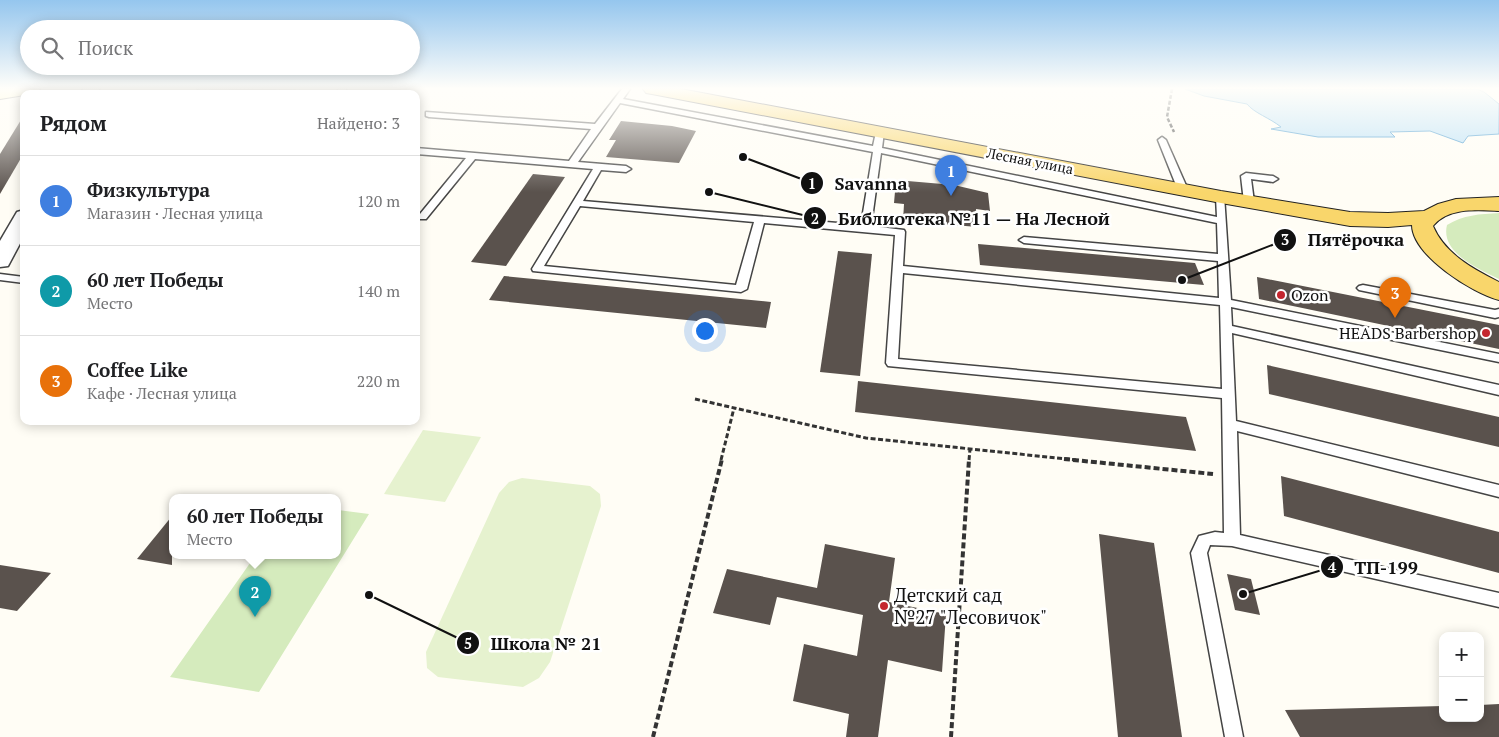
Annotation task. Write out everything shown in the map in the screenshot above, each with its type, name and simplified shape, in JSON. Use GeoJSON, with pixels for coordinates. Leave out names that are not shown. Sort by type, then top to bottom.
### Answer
{"type":"FeatureCollection","features":[{"type":"Feature","properties":{"kind":"main road","name":"Лесная улица"},"geometry":{"type":"LineString","coordinates":[[802,123],[879,141],[1350,219],[1388,220],[1426,217],[1451,207],[1499,204]]}},
{"type":"Feature","properties":{"kind":"main road"},"geometry":{"type":"LineString","coordinates":[[1426,217],[1422,226],[1424,235],[1433,247],[1463,271],[1499,292]]}},
{"type":"Feature","properties":{"kind":"main road","name":"Лесная улица"},"geometry":{"type":"LineString","coordinates":[[1350,219],[1433,247]]}},
{"type":"Feature","properties":{"kind":"street"},"geometry":{"type":"LineString","coordinates":[[0,261],[20,224]]}},
{"type":"Feature","properties":{"kind":"lane"},"geometry":{"type":"LineString","coordinates":[[550,123],[596,127]]}},
{"type":"Feature","properties":{"kind":"lane"},"geometry":{"type":"LineString","coordinates":[[572,164],[599,123]]}},
{"type":"Feature","properties":{"kind":"lane"},"geometry":{"type":"LineString","coordinates":[[766,123],[879,141],[1222,221]]}},
{"type":"Feature","properties":{"kind":"lane"},"geometry":{"type":"LineString","coordinates":[[1162,140],[1183,190]]}},
{"type":"Feature","properties":{"kind":"lane"},"geometry":{"type":"LineString","coordinates":[[866,229],[879,141]]}},
{"type":"Feature","properties":{"kind":"lane"},"geometry":{"type":"LineString","coordinates":[[420,150],[626,169]]}},
{"type":"Feature","properties":{"kind":"lane"},"geometry":{"type":"LineString","coordinates":[[420,217],[422,217],[473,156]]}},
{"type":"Feature","properties":{"kind":"lane"},"geometry":{"type":"LineString","coordinates":[[599,166],[537,269],[741,290],[760,219]]}},
{"type":"Feature","properties":{"kind":"lane"},"geometry":{"type":"LineString","coordinates":[[1249,202],[1246,176],[1274,179]]}},
{"type":"Feature","properties":{"kind":"lane"},"geometry":{"type":"LineString","coordinates":[[1221,197],[1232,476],[1232,540]]}},
{"type":"Feature","properties":{"kind":"lane"},"geometry":{"type":"LineString","coordinates":[[577,203],[900,232],[892,363],[1229,394]]}},
{"type":"Feature","properties":{"kind":"lane"},"geometry":{"type":"LineString","coordinates":[[1024,240],[1223,258]]}},
{"type":"Feature","properties":{"kind":"lane"},"geometry":{"type":"LineString","coordinates":[[897,269],[1225,302],[1499,358]]}},
{"type":"Feature","properties":{"kind":"lane"},"geometry":{"type":"LineString","coordinates":[[0,277],[20,280]]}},
{"type":"Feature","properties":{"kind":"lane"},"geometry":{"type":"LineString","coordinates":[[1363,288],[1495,314],[1499,313]]}},
{"type":"Feature","properties":{"kind":"lane"},"geometry":{"type":"LineString","coordinates":[[1226,328],[1499,390]]}},
{"type":"Feature","properties":{"kind":"lane"},"geometry":{"type":"LineString","coordinates":[[1230,424],[1499,491]]}},
{"type":"Feature","properties":{"kind":"lane"},"geometry":{"type":"LineString","coordinates":[[1234,737],[1199,554],[1204,540],[1215,538],[1232,540],[1499,600]]}},
{"type":"Feature","properties":{"kind":"path"},"geometry":{"type":"LineString","coordinates":[[1170,123],[1175,134]]}},
{"type":"Feature","properties":{"kind":"path"},"geometry":{"type":"LineString","coordinates":[[695,399],[866,438],[1232,476]]}},
{"type":"Feature","properties":{"kind":"path"},"geometry":{"type":"LineString","coordinates":[[653,737],[734,408]]}},
{"type":"Feature","properties":{"kind":"path"},"geometry":{"type":"LineString","coordinates":[[952,737],[970,449]]}},
{"type":"Feature","properties":{"kind":"green space"},"geometry":{"type":"Polygon","coordinates":[[[1499,213],[1499,279],[1463,259],[1449,244],[1446,235],[1447,225],[1459,219],[1499,213]]]}},
{"type":"Feature","properties":{"kind":"green space"},"geometry":{"type":"Polygon","coordinates":[[[423,430],[481,437],[445,502],[384,494],[423,430]]]}},
{"type":"Feature","properties":{"kind":"green space"},"geometry":{"type":"Polygon","coordinates":[[[522,478],[590,486],[600,494],[601,506],[550,662],[539,678],[523,687],[438,677],[427,668],[426,652],[499,493],[509,482],[522,478]]]}},
{"type":"Feature","properties":{"kind":"green space"},"geometry":{"type":"Polygon","coordinates":[[[341,510],[369,514],[259,692],[170,677],[253,559],[341,559],[341,510]]]}},
{"type":"Feature","properties":{"kind":"water"},"geometry":{"type":"Polygon","coordinates":[[[1276,123],[1499,123],[1499,134],[1468,136],[1463,143],[1430,131],[1390,132],[1395,137],[1318,137],[1271,129],[1281,127],[1276,123]]]}},
{"type":"Feature","properties":{"kind":"building"},"geometry":{"type":"Polygon","coordinates":[[[20,123],[20,160],[0,194],[0,154],[20,123]]]}},
{"type":"Feature","properties":{"kind":"building"},"geometry":{"type":"Polygon","coordinates":[[[619,123],[672,126],[696,131],[679,163],[606,157],[616,140],[609,140],[619,123]]]}},
{"type":"Feature","properties":{"kind":"building"},"geometry":{"type":"Polygon","coordinates":[[[533,174],[565,177],[506,266],[471,262],[533,174]]]}},
{"type":"Feature","properties":{"kind":"building"},"geometry":{"type":"Polygon","coordinates":[[[896,180],[954,185],[988,193],[990,211],[976,209],[978,227],[903,221],[904,204],[894,203],[896,180]]]}},
{"type":"Feature","properties":{"kind":"building"},"geometry":{"type":"Polygon","coordinates":[[[978,244],[1195,263],[1204,285],[980,265],[978,244]]]}},
{"type":"Feature","properties":{"kind":"building"},"geometry":{"type":"Polygon","coordinates":[[[838,251],[872,254],[860,376],[820,372],[838,251]]]}},
{"type":"Feature","properties":{"kind":"building"},"geometry":{"type":"Polygon","coordinates":[[[504,276],[771,302],[766,328],[489,300],[504,276]]]}},
{"type":"Feature","properties":{"kind":"building"},"geometry":{"type":"Polygon","coordinates":[[[1257,277],[1499,325],[1499,349],[1259,299],[1257,277]]]}},
{"type":"Feature","properties":{"kind":"building"},"geometry":{"type":"Polygon","coordinates":[[[1267,365],[1499,417],[1499,447],[1269,394],[1267,365]]]}},
{"type":"Feature","properties":{"kind":"building"},"geometry":{"type":"Polygon","coordinates":[[[858,381],[1186,417],[1196,451],[855,412],[858,381]]]}},
{"type":"Feature","properties":{"kind":"building"},"geometry":{"type":"Polygon","coordinates":[[[1281,476],[1499,532],[1499,573],[1284,516],[1281,476]]]}},
{"type":"Feature","properties":{"kind":"building"},"geometry":{"type":"Polygon","coordinates":[[[169,520],[169,559],[172,559],[172,565],[137,559],[169,520]]]}},
{"type":"Feature","properties":{"kind":"building"},"geometry":{"type":"Polygon","coordinates":[[[1099,534],[1154,543],[1182,737],[1118,737],[1099,534]]]}},
{"type":"Feature","properties":{"kind":"building"},"geometry":{"type":"Polygon","coordinates":[[[825,544],[895,558],[889,602],[946,614],[942,672],[888,660],[878,737],[846,737],[849,714],[793,701],[804,644],[857,656],[863,615],[777,597],[770,625],[713,613],[727,569],[817,588],[825,544]]]}},
{"type":"Feature","properties":{"kind":"building"},"geometry":{"type":"Polygon","coordinates":[[[0,565],[51,573],[17,611],[0,608],[0,565]]]}},
{"type":"Feature","properties":{"kind":"building"},"geometry":{"type":"Polygon","coordinates":[[[1227,574],[1251,579],[1260,615],[1235,610],[1227,574]]]}},
{"type":"Feature","properties":{"kind":"building"},"geometry":{"type":"Polygon","coordinates":[[[1499,704],[1499,737],[1300,737],[1285,710],[1439,706],[1439,722],[1484,722],[1484,705],[1499,704]]]}},
{"type":"Feature","properties":{"kind":"place","name":"Savanna"},"geometry":{"type":"Point","coordinates":[743,157]}},
{"type":"Feature","properties":{"kind":"place","name":"Библиотека №11 — На Лесной"},"geometry":{"type":"Point","coordinates":[709,192]}},
{"type":"Feature","properties":{"kind":"place","name":"Физкультура"},"geometry":{"type":"Point","coordinates":[951,196]}},
{"type":"Feature","properties":{"kind":"place","name":"Пятёрочка"},"geometry":{"type":"Point","coordinates":[1182,280]}},
{"type":"Feature","properties":{"kind":"place","name":"Ozon"},"geometry":{"type":"Point","coordinates":[1281,295]}},
{"type":"Feature","properties":{"kind":"place","name":"Coffee Like"},"geometry":{"type":"Point","coordinates":[1395,318]}},
{"type":"Feature","properties":{"kind":"place","name":"HEADS Barbershop"},"geometry":{"type":"Point","coordinates":[1486,333]}},
{"type":"Feature","properties":{"kind":"place","name":"ТП-199"},"geometry":{"type":"Point","coordinates":[1243,594]}},
{"type":"Feature","properties":{"kind":"place","name":"Школа № 21"},"geometry":{"type":"Point","coordinates":[369,595]}},
{"type":"Feature","properties":{"kind":"place","name":"Детский сад №27 \"Лесовичок\""},"geometry":{"type":"Point","coordinates":[884,606]}},
{"type":"Feature","properties":{"kind":"place","name":"60 лет Победы"},"geometry":{"type":"Point","coordinates":[255,617]}}]}
